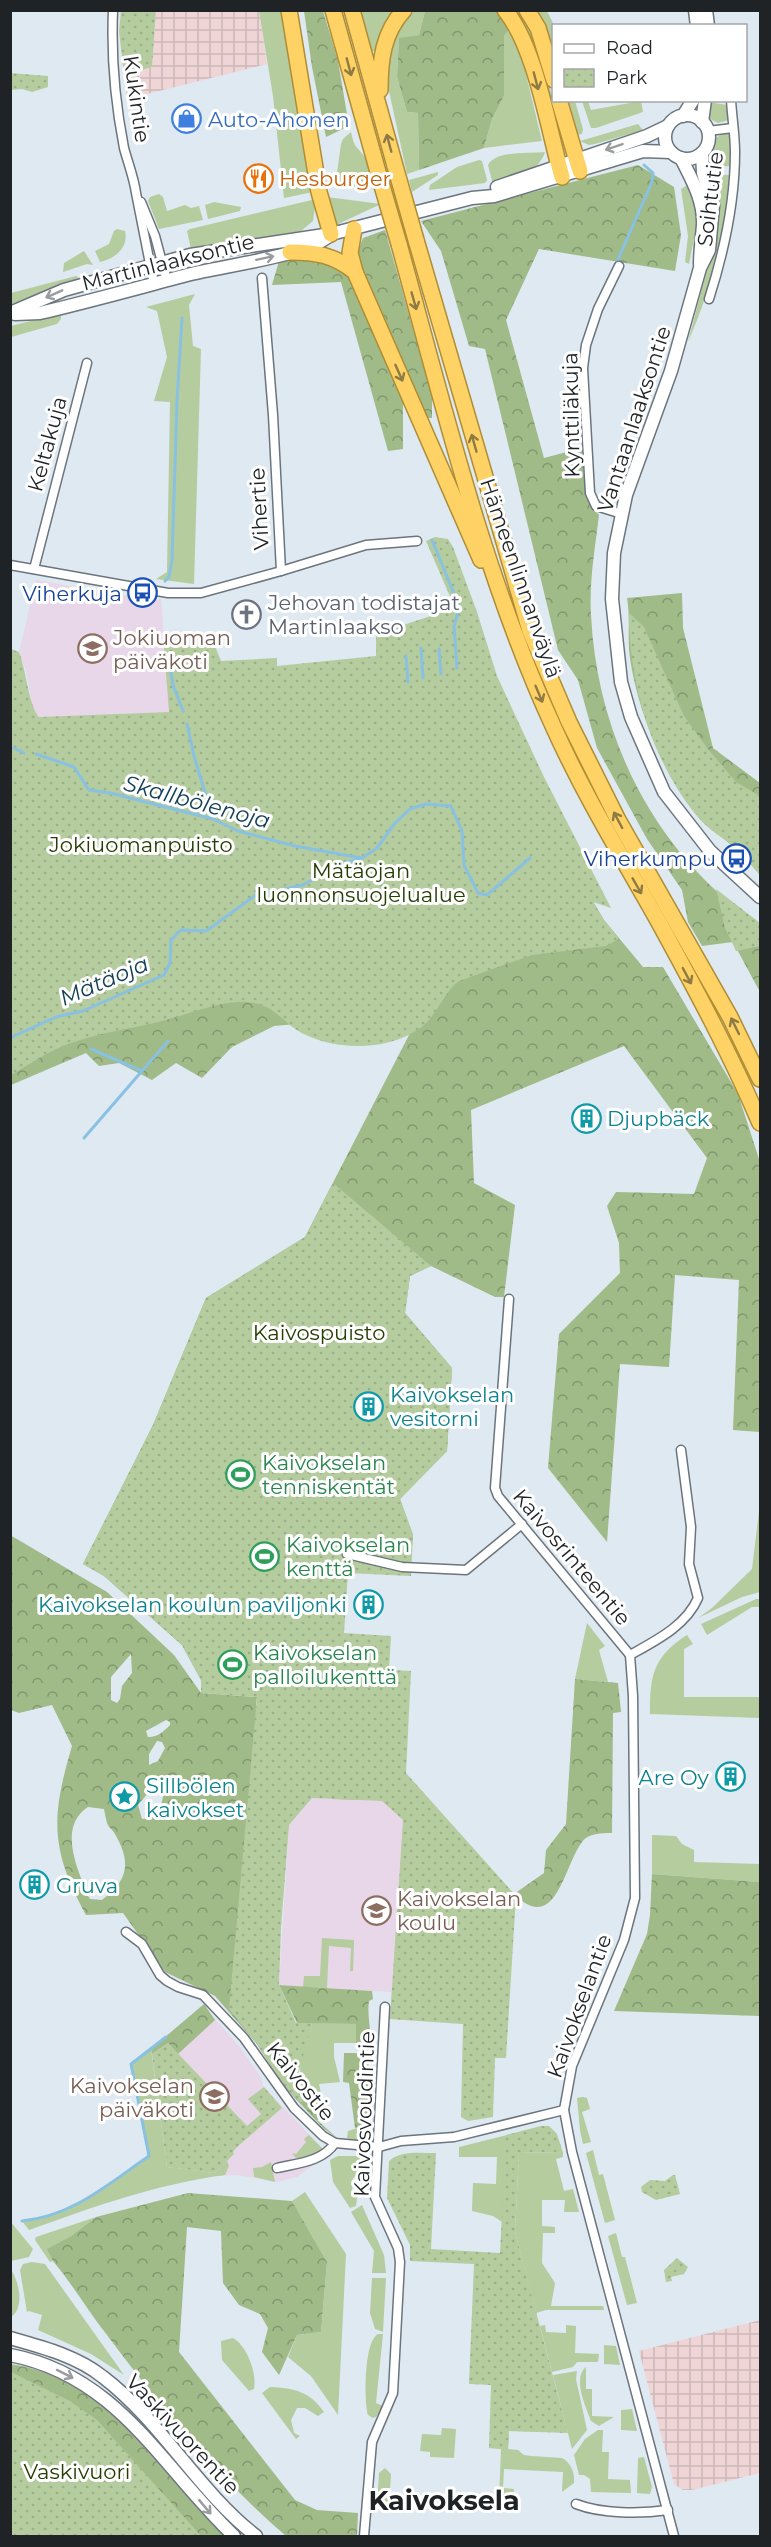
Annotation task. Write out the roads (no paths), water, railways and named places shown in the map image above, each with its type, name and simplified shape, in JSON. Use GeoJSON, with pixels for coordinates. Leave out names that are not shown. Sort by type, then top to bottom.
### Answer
{"type":"FeatureCollection","features":[{"type":"Feature","properties":{"kind":"highway"},"geometry":{"type":"LineString","coordinates":[[290,10],[319,192],[331,234]]}},
{"type":"Feature","properties":{"kind":"highway","name":"Hämeenlinnanväylä"},"geometry":{"type":"LineString","coordinates":[[333,10],[474,513],[517,640],[554,728],[603,827],[660,924],[714,1024],[760,1123]]}},
{"type":"Feature","properties":{"kind":"highway","name":"Hämeenlinnanväylä"},"geometry":{"type":"LineString","coordinates":[[352,10],[416,240],[530,631],[569,722],[618,820],[730,1017],[760,1079]]}},
{"type":"Feature","properties":{"kind":"highway"},"geometry":{"type":"LineString","coordinates":[[383,120],[380,92],[381,60],[394,21],[404,10]]}},
{"type":"Feature","properties":{"kind":"highway"},"geometry":{"type":"LineString","coordinates":[[505,10],[518,26],[527,48],[560,171]]}},
{"type":"Feature","properties":{"kind":"highway"},"geometry":{"type":"LineString","coordinates":[[527,10],[538,28],[552,74]]}},
{"type":"Feature","properties":{"kind":"highway"},"geometry":{"type":"LineString","coordinates":[[560,102],[579,165]]}},
{"type":"Feature","properties":{"kind":"highway"},"geometry":{"type":"LineString","coordinates":[[354,229],[350,253],[355,272],[517,640]]}},
{"type":"Feature","properties":{"kind":"highway"},"geometry":{"type":"LineString","coordinates":[[290,252],[327,255],[344,263],[355,272]]}},
{"type":"Feature","properties":{"kind":"main road"},"geometry":{"type":"LineString","coordinates":[[683,116],[692,102]]}},
{"type":"Feature","properties":{"kind":"main road"},"geometry":{"type":"LineString","coordinates":[[705,102],[705,127],[708,143],[702,153],[692,159],[676,155],[665,140],[668,126],[672,121],[683,116],[694,117],[705,127]]}},
{"type":"Feature","properties":{"kind":"main road","name":"Martinlaaksontie"},"geometry":{"type":"LineString","coordinates":[[579,165],[668,126]]}},
{"type":"Feature","properties":{"kind":"main road","name":"Martinlaaksontie"},"geometry":{"type":"LineString","coordinates":[[10,314],[64,290],[190,255],[354,229],[480,196],[492,189],[579,165],[643,151],[676,155]]}},
{"type":"Feature","properties":{"kind":"main road","name":"Vantaanlaaksontie"},"geometry":{"type":"LineString","coordinates":[[702,153],[703,173],[713,214],[709,250],[700,268],[671,371],[647,433],[622,514],[614,553],[612,599],[621,682],[631,717],[664,792],[710,851],[760,897]]}},
{"type":"Feature","properties":{"kind":"main road","name":"Vantaanlaaksontie"},"geometry":{"type":"LineString","coordinates":[[676,155],[698,192],[701,207],[700,268]]}},
{"type":"Feature","properties":{"kind":"main road","name":"Martinlaaksontie"},"geometry":{"type":"LineString","coordinates":[[10,314],[40,313],[290,252],[324,241],[331,234]]}},
{"type":"Feature","properties":{"kind":"main road","name":"Vaskivuorentie"},"geometry":{"type":"LineString","coordinates":[[10,2338],[71,2358],[102,2376],[138,2407],[221,2505],[256,2536]]}},
{"type":"Feature","properties":{"kind":"main road","name":"Vaskivuorentie"},"geometry":{"type":"LineString","coordinates":[[10,2355],[47,2365],[106,2399],[124,2414],[212,2515],[234,2536]]}},
{"type":"Feature","properties":{"kind":"street","name":"Kukintie"},"geometry":{"type":"LineString","coordinates":[[113,10],[112,49],[115,93],[125,150],[156,264],[167,281]]}},
{"type":"Feature","properties":{"kind":"street","name":"Soihtutie"},"geometry":{"type":"LineString","coordinates":[[709,299],[720,265],[731,199],[735,150],[731,102]]}},
{"type":"Feature","properties":{"kind":"street"},"geometry":{"type":"LineString","coordinates":[[705,127],[733,128]]}},
{"type":"Feature","properties":{"kind":"street","name":"Kukintie"},"geometry":{"type":"LineString","coordinates":[[136,191],[155,236],[154,284]]}},
{"type":"Feature","properties":{"kind":"street","name":"Kynttiläkuja"},"geometry":{"type":"LineString","coordinates":[[619,266],[598,309],[589,336],[583,368],[590,493],[596,506],[622,514]]}},
{"type":"Feature","properties":{"kind":"street","name":"Vihertie"},"geometry":{"type":"LineString","coordinates":[[10,565],[168,593],[201,594],[280,571],[273,415],[262,278]]}},
{"type":"Feature","properties":{"kind":"street","name":"Keltakuja"},"geometry":{"type":"LineString","coordinates":[[33,569],[87,363]]}},
{"type":"Feature","properties":{"kind":"street"},"geometry":{"type":"LineString","coordinates":[[280,571],[366,545],[417,541]]}},
{"type":"Feature","properties":{"kind":"street","name":"Kaivosrinteentie"},"geometry":{"type":"LineString","coordinates":[[509,1299],[495,1488],[498,1496],[630,1655]]}},
{"type":"Feature","properties":{"kind":"street"},"geometry":{"type":"LineString","coordinates":[[630,1655],[683,1620],[698,1598],[689,1564],[691,1527],[681,1450]]}},
{"type":"Feature","properties":{"kind":"street"},"geometry":{"type":"LineString","coordinates":[[347,1554],[402,1567],[466,1570],[522,1524]]}},
{"type":"Feature","properties":{"kind":"street","name":"Kaivokselantie"},"geometry":{"type":"LineString","coordinates":[[630,1655],[633,1696],[634,1898],[624,1940],[572,2066],[564,2110],[572,2152],[674,2536]]}},
{"type":"Feature","properties":{"kind":"street","name":"Kaivostie"},"geometry":{"type":"LineString","coordinates":[[126,1932],[142,1944],[160,1975],[167,1981],[203,1995],[244,2038],[294,2108],[312,2127],[335,2143],[379,2147],[395,2142],[467,2134],[564,2110]]}},
{"type":"Feature","properties":{"kind":"street","name":"Kaivosvoudintie"},"geometry":{"type":"LineString","coordinates":[[364,2536],[372,2442],[393,2393],[400,2262],[398,2248],[375,2197],[386,2007]]}},
{"type":"Feature","properties":{"kind":"street"},"geometry":{"type":"LineString","coordinates":[[277,2168],[315,2159],[330,2150],[335,2143]]}},
{"type":"Feature","properties":{"kind":"street"},"geometry":{"type":"LineString","coordinates":[[576,2504],[589,2509],[656,2512],[668,2510]]}},
{"type":"Feature","properties":{"kind":"waterway"},"geometry":{"type":"LineString","coordinates":[[616,264],[652,182],[653,173],[644,165]]}},
{"type":"Feature","properties":{"kind":"waterway"},"geometry":{"type":"LineString","coordinates":[[165,581],[169,577],[172,560],[182,318]]}},
{"type":"Feature","properties":{"kind":"waterway"},"geometry":{"type":"LineString","coordinates":[[432,540],[459,609],[454,626],[457,668]]}},
{"type":"Feature","properties":{"kind":"waterway"},"geometry":{"type":"LineString","coordinates":[[421,648],[423,678]]}},
{"type":"Feature","properties":{"kind":"waterway"},"geometry":{"type":"LineString","coordinates":[[439,649],[441,674]]}},
{"type":"Feature","properties":{"kind":"waterway"},"geometry":{"type":"LineString","coordinates":[[168,654],[173,685],[183,711]]}},
{"type":"Feature","properties":{"kind":"waterway"},"geometry":{"type":"LineString","coordinates":[[406,656],[408,682]]}},
{"type":"Feature","properties":{"kind":"waterway"},"geometry":{"type":"LineString","coordinates":[[187,724],[213,819]]}},
{"type":"Feature","properties":{"kind":"waterway","name":"Skallbölenoja"},"geometry":{"type":"LineString","coordinates":[[14,748],[24,753]]}},
{"type":"Feature","properties":{"kind":"waterway","name":"Skallbölenoja"},"geometry":{"type":"LineString","coordinates":[[36,754],[74,767],[89,790],[110,793],[213,819],[238,831],[295,846],[361,858]]}},
{"type":"Feature","properties":{"kind":"waterway","name":"Mätäoja"},"geometry":{"type":"LineString","coordinates":[[10,1038],[56,1017],[83,1011],[164,975],[170,963],[171,940],[181,930],[206,931],[256,895],[303,885],[336,866],[362,858],[377,848],[395,823],[410,809],[426,804],[451,806],[462,831],[464,865],[478,893],[487,895],[530,858]]}},
{"type":"Feature","properties":{"kind":"waterway"},"geometry":{"type":"LineString","coordinates":[[142,1071],[168,1041]]}},
{"type":"Feature","properties":{"kind":"waterway"},"geometry":{"type":"LineString","coordinates":[[84,1138],[142,1071],[91,1049]]}},
{"type":"Feature","properties":{"kind":"waterway"},"geometry":{"type":"LineString","coordinates":[[22,2221],[58,2213],[74,2206],[149,2156],[131,2064],[166,2037]]}},
{"type":"Feature","properties":{"kind":"place","name":"Auto-Ahonen"},"geometry":{"type":"Point","coordinates":[187,119]}},
{"type":"Feature","properties":{"kind":"place","name":"Hesburger"},"geometry":{"type":"Point","coordinates":[258,178]}},
{"type":"Feature","properties":{"kind":"place","name":"Viherkuja"},"geometry":{"type":"Point","coordinates":[143,593]}},
{"type":"Feature","properties":{"kind":"place","name":"Jehovan todistajat Martinlaakso"},"geometry":{"type":"Point","coordinates":[247,614]}},
{"type":"Feature","properties":{"kind":"place","name":"Jokiuoman päiväkoti"},"geometry":{"type":"Point","coordinates":[92,649]}},
{"type":"Feature","properties":{"kind":"place","name":"Viherkumpu"},"geometry":{"type":"Point","coordinates":[737,858]}},
{"type":"Feature","properties":{"kind":"place","name":"Djupbäck"},"geometry":{"type":"Point","coordinates":[586,1118]}},
{"type":"Feature","properties":{"kind":"place","name":"Kaivokselan vesitorni"},"geometry":{"type":"Point","coordinates":[369,1406]}},
{"type":"Feature","properties":{"kind":"place","name":"Kaivokselan tenniskentät"},"geometry":{"type":"Point","coordinates":[241,1474]}},
{"type":"Feature","properties":{"kind":"place","name":"Kaivokselan kenttä"},"geometry":{"type":"Point","coordinates":[265,1556]}},
{"type":"Feature","properties":{"kind":"place","name":"Kaivokselan koulun paviljonki"},"geometry":{"type":"Point","coordinates":[368,1604]}},
{"type":"Feature","properties":{"kind":"place","name":"Kaivokselan palloilukenttä"},"geometry":{"type":"Point","coordinates":[232,1664]}},
{"type":"Feature","properties":{"kind":"place","name":"Are Oy"},"geometry":{"type":"Point","coordinates":[730,1777]}},
{"type":"Feature","properties":{"kind":"place","name":"Sillbölen kaivokset"},"geometry":{"type":"Point","coordinates":[125,1797]}},
{"type":"Feature","properties":{"kind":"place","name":"Gruva"},"geometry":{"type":"Point","coordinates":[35,1885]}},
{"type":"Feature","properties":{"kind":"place","name":"Kaivokselan koulu"},"geometry":{"type":"Point","coordinates":[376,1910]}},
{"type":"Feature","properties":{"kind":"place","name":"Kaivokselan päiväkoti"},"geometry":{"type":"Point","coordinates":[215,2097]}},
{"type":"Feature","properties":{"kind":"district","name":"Kaivoksela"},"geometry":{"type":"Point","coordinates":[444,2500]}},
{"type":"Feature","properties":{"kind":"park label","name":"Jokiuomanpuisto"},"geometry":{"type":"Point","coordinates":[141,844]}},
{"type":"Feature","properties":{"kind":"park label","name":"Mätäojan luonnonsuojelualue"},"geometry":{"type":"Point","coordinates":[361,882]}},
{"type":"Feature","properties":{"kind":"park label","name":"Kaivospuisto"},"geometry":{"type":"Point","coordinates":[319,1332]}},
{"type":"Feature","properties":{"kind":"park label","name":"Vaskivuori"},"geometry":{"type":"Point","coordinates":[77,2471]}}]}
